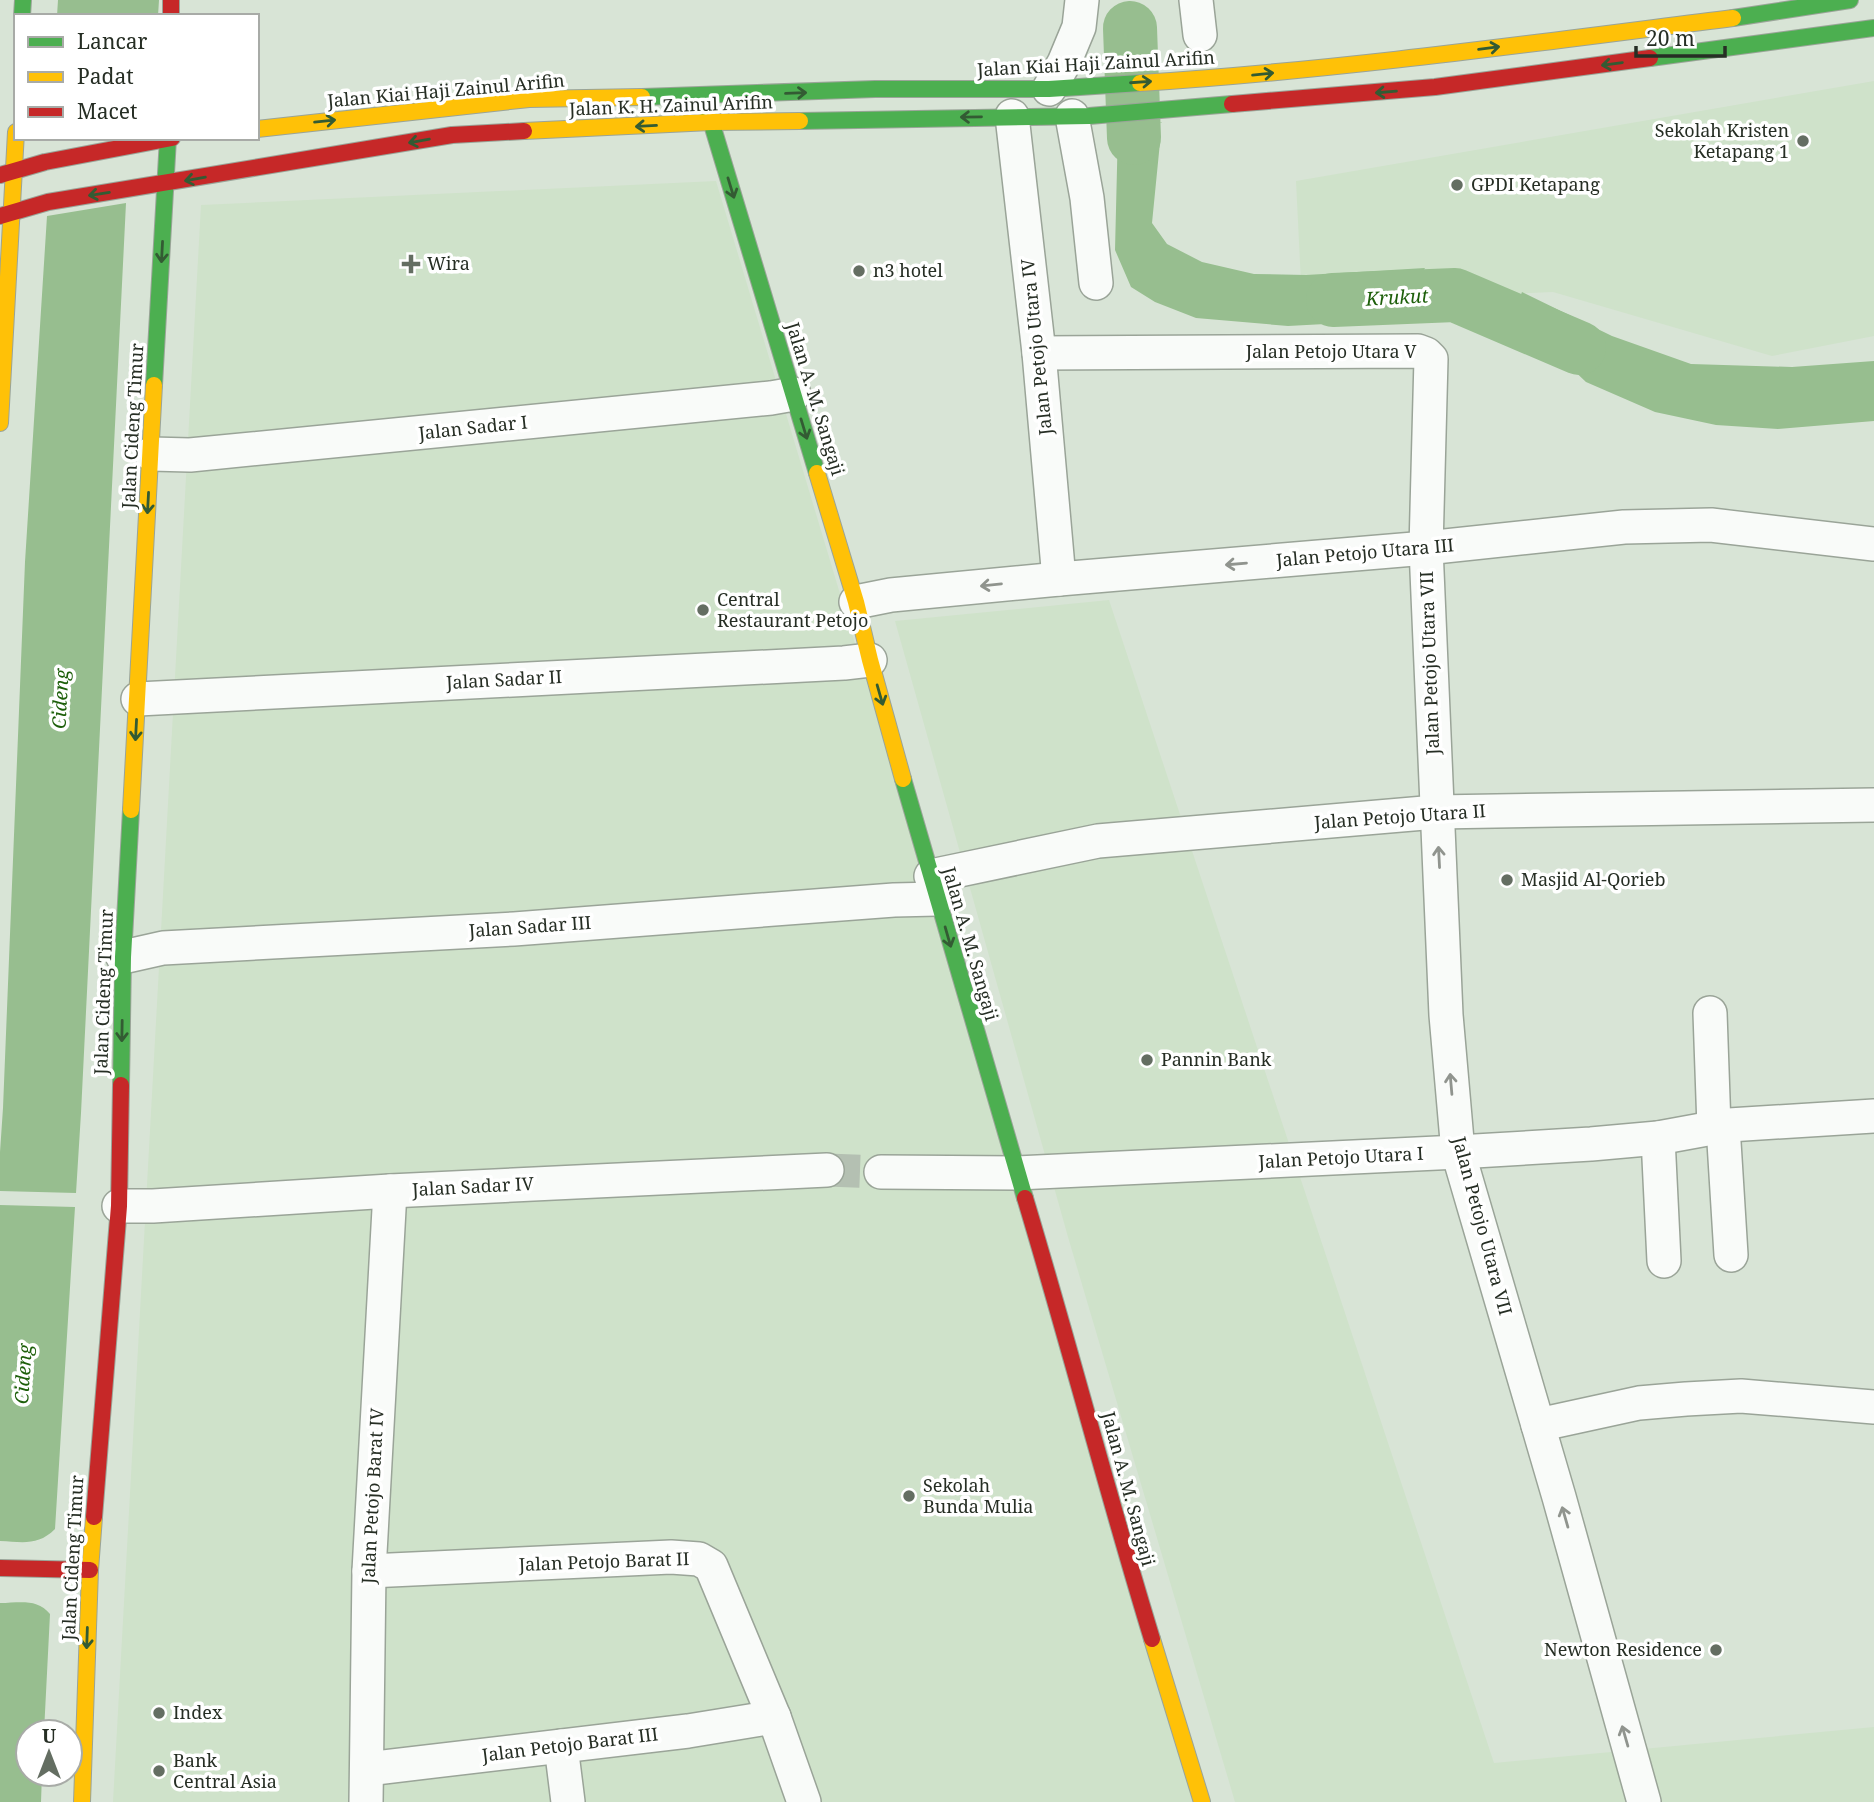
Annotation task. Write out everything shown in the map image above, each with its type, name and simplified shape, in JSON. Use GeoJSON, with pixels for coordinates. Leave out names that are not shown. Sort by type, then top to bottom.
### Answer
{"type":"FeatureCollection","features":[{"type":"Feature","properties":{"kind":"street"},"geometry":{"type":"LineString","coordinates":[[1049,89],[1064,63],[1079,27],[1082,0]]}},
{"type":"Feature","properties":{"kind":"street"},"geometry":{"type":"LineString","coordinates":[[1196,0],[1200,35]]}},
{"type":"Feature","properties":{"kind":"street","name":"Jalan Kiai Haji Zainul Arifin"},"geometry":{"type":"LineString","coordinates":[[259,129],[529,99],[875,89],[1049,89],[1244,76],[1445,54],[1770,13],[1850,0]]}},
{"type":"Feature","properties":{"kind":"street","name":"Jalan K. H. Zainul Arifin"},"geometry":{"type":"LineString","coordinates":[[158,185],[452,135],[711,122],[1080,116],[1435,87],[1874,29]]}},
{"type":"Feature","properties":{"kind":"street","name":"Jalan A. M. Sangaji"},"geometry":{"type":"LineString","coordinates":[[703,96],[856,602],[934,887],[1058,1308],[1131,1571],[1202,1802]]}},
{"type":"Feature","properties":{"kind":"street","name":"Jalan Petojo Utara IV"},"geometry":{"type":"LineString","coordinates":[[1012,116],[1039,353],[1059,579]]}},
{"type":"Feature","properties":{"kind":"street"},"geometry":{"type":"LineString","coordinates":[[1080,116],[1096,283]]}},
{"type":"Feature","properties":{"kind":"street"},"geometry":{"type":"LineString","coordinates":[[0,423],[6,173],[14,140]]}},
{"type":"Feature","properties":{"kind":"street"},"geometry":{"type":"LineString","coordinates":[[6,173],[160,140]]}},
{"type":"Feature","properties":{"kind":"street","name":"Jalan Cideng Timur"},"geometry":{"type":"LineString","coordinates":[[82,1802],[90,1570],[119,1206],[123,957],[151,454],[158,185],[165,140]]}},
{"type":"Feature","properties":{"kind":"street"},"geometry":{"type":"LineString","coordinates":[[6,214],[48,202],[158,185]]}},
{"type":"Feature","properties":{"kind":"street","name":"Jalan Petojo Utara V"},"geometry":{"type":"LineString","coordinates":[[1039,353],[1418,351],[1426,354],[1431,359],[1426,548]]}},
{"type":"Feature","properties":{"kind":"street","name":"Jalan Sadar I"},"geometry":{"type":"LineString","coordinates":[[151,454],[191,455],[794,394]]}},
{"type":"Feature","properties":{"kind":"street","name":"Jalan Petojo Utara III"},"geometry":{"type":"LineString","coordinates":[[856,602],[891,595],[1426,548],[1624,527],[1711,525],[1874,544]]}},
{"type":"Feature","properties":{"kind":"street","name":"Jalan Petojo Utara VII"},"geometry":{"type":"LineString","coordinates":[[1426,548],[1446,1015],[1458,1152],[1644,1802]]}},
{"type":"Feature","properties":{"kind":"street","name":"Jalan Sadar II"},"geometry":{"type":"LineString","coordinates":[[138,699],[870,660]]}},
{"type":"Feature","properties":{"kind":"street","name":"Jalan Petojo Utara II"},"geometry":{"type":"LineString","coordinates":[[934,887],[1098,841],[1436,812],[1874,805]]}},
{"type":"Feature","properties":{"kind":"street","name":"Jalan Sadar III"},"geometry":{"type":"LineString","coordinates":[[123,957],[163,948],[514,929],[894,900],[934,887]]}},
{"type":"Feature","properties":{"kind":"street"},"geometry":{"type":"LineString","coordinates":[[1710,1013],[1731,1255]]}},
{"type":"Feature","properties":{"kind":"street","name":"Jalan Petojo Utara I"},"geometry":{"type":"LineString","coordinates":[[1017,1173],[1591,1144],[1658,1138],[1718,1127],[1874,1116]]}},
{"type":"Feature","properties":{"kind":"street"},"geometry":{"type":"LineString","coordinates":[[1658,1138],[1664,1261]]}},
{"type":"Feature","properties":{"kind":"street","name":"Jalan Sadar IV"},"geometry":{"type":"LineString","coordinates":[[119,1206],[827,1170]]}},
{"type":"Feature","properties":{"kind":"street"},"geometry":{"type":"LineString","coordinates":[[881,1172],[1017,1173]]}},
{"type":"Feature","properties":{"kind":"street","name":"Jalan Petojo Barat IV"},"geometry":{"type":"LineString","coordinates":[[366,1802],[369,1571],[390,1191]]}},
{"type":"Feature","properties":{"kind":"street"},"geometry":{"type":"LineString","coordinates":[[1538,1425],[1639,1403],[1741,1396],[1874,1407]]}},
{"type":"Feature","properties":{"kind":"street","name":"Jalan Petojo Barat II"},"geometry":{"type":"LineString","coordinates":[[369,1571],[699,1559],[711,1566],[774,1717],[804,1802]]}},
{"type":"Feature","properties":{"kind":"street"},"geometry":{"type":"LineString","coordinates":[[0,1568],[90,1570]]}},
{"type":"Feature","properties":{"kind":"street","name":"Jalan Petojo Barat III"},"geometry":{"type":"LineString","coordinates":[[367,1769],[688,1731],[774,1717]]}},
{"type":"Feature","properties":{"kind":"street"},"geometry":{"type":"LineString","coordinates":[[561,1746],[568,1802]]}},
{"type":"Feature","properties":{"kind":"shaded area"},"geometry":{"type":"Polygon","coordinates":[[[1874,81],[1874,336],[1772,356],[1553,292],[1302,303],[1296,181],[1874,81]]]}},
{"type":"Feature","properties":{"kind":"shaded area"},"geometry":{"type":"Polygon","coordinates":[[[716,181],[1203,1802],[113,1802],[201,205],[716,181]]]}},
{"type":"Feature","properties":{"kind":"shaded area"},"geometry":{"type":"Polygon","coordinates":[[[1109,600],[1494,1763],[1874,1727],[1874,1802],[1235,1802],[1068,1237],[895,621],[1109,600]]]}},
{"type":"Feature","properties":{"kind":"water"},"geometry":{"type":"Polygon","coordinates":[[[58,0],[159,0],[158,14],[57,14],[58,0]]]}},
{"type":"Feature","properties":{"kind":"water"},"geometry":{"type":"Polygon","coordinates":[[[1162,122],[1152,223],[1167,244],[1202,262],[1254,274],[1306,275],[1425,268],[1394,318],[1288,326],[1196,318],[1155,302],[1131,287],[1115,250],[1118,128],[1162,122]]]}},
{"type":"Feature","properties":{"kind":"water","name":"Cideng"},"geometry":{"type":"Polygon","coordinates":[[[126,203],[76,1193],[0,1191],[25,562],[47,216],[126,203]]]}},
{"type":"Feature","properties":{"kind":"water"},"geometry":{"type":"Polygon","coordinates":[[[1522,292],[1612,336],[1691,364],[1792,367],[1874,361],[1874,421],[1778,429],[1716,425],[1655,412],[1586,382],[1545,343],[1507,328],[1522,292]]]}},
{"type":"Feature","properties":{"kind":"water","name":"Cideng"},"geometry":{"type":"Polygon","coordinates":[[[0,1205],[75,1207],[55,1529],[30,1542],[0,1541],[0,1205]]]}},
{"type":"Feature","properties":{"kind":"water"},"geometry":{"type":"Polygon","coordinates":[[[0,1603],[33,1603],[50,1614],[45,1718],[14,1718],[14,1788],[42,1788],[41,1802],[0,1802],[0,1603]]]}},
{"type":"Feature","properties":{"kind":"pier"},"geometry":{"type":"Polygon","coordinates":[[[1166,122],[1163,144],[1114,148],[1114,127],[1166,122]]]}},
{"type":"Feature","properties":{"kind":"waterway","name":"Krukut"},"geometry":{"type":"LineString","coordinates":[[1130,28],[1134,138]]}},
{"type":"Feature","properties":{"kind":"waterway","name":"Krukut"},"geometry":{"type":"LineString","coordinates":[[1333,300],[1455,295],[1579,348]]}},
{"type":"Feature","properties":{"kind":"tunnel"},"geometry":{"type":"LineString","coordinates":[[827,1170],[881,1172]]}},
{"type":"Feature","properties":{"kind":"traffic: fast"},"geometry":{"type":"LineString","coordinates":[[22,14],[23,0]]}},
{"type":"Feature","properties":{"kind":"traffic: fast"},"geometry":{"type":"LineString","coordinates":[[1733,18],[1850,0]]}},
{"type":"Feature","properties":{"kind":"traffic: fast"},"geometry":{"type":"LineString","coordinates":[[1650,58],[1874,28]]}},
{"type":"Feature","properties":{"kind":"traffic: fast"},"geometry":{"type":"LineString","coordinates":[[642,97],[875,89],[1049,89],[1140,83]]}},
{"type":"Feature","properties":{"kind":"traffic: fast"},"geometry":{"type":"LineString","coordinates":[[704,98],[817,473]]}},
{"type":"Feature","properties":{"kind":"traffic: fast"},"geometry":{"type":"LineString","coordinates":[[800,121],[1089,116],[1232,104]]}},
{"type":"Feature","properties":{"kind":"traffic: fast"},"geometry":{"type":"LineString","coordinates":[[154,385],[168,140]]}},
{"type":"Feature","properties":{"kind":"traffic: fast"},"geometry":{"type":"LineString","coordinates":[[903,779],[1025,1198]]}},
{"type":"Feature","properties":{"kind":"traffic: fast"},"geometry":{"type":"LineString","coordinates":[[121,1085],[123,957],[131,810]]}},
{"type":"Feature","properties":{"kind":"traffic: slow"},"geometry":{"type":"LineString","coordinates":[[1140,83],[1363,63],[1733,18]]}},
{"type":"Feature","properties":{"kind":"traffic: slow"},"geometry":{"type":"LineString","coordinates":[[259,129],[529,99],[642,97]]}},
{"type":"Feature","properties":{"kind":"traffic: slow"},"geometry":{"type":"LineString","coordinates":[[524,131],[711,122],[800,121]]}},
{"type":"Feature","properties":{"kind":"traffic: slow"},"geometry":{"type":"LineString","coordinates":[[0,423],[16,140]]}},
{"type":"Feature","properties":{"kind":"traffic: slow"},"geometry":{"type":"LineString","coordinates":[[131,810],[154,385]]}},
{"type":"Feature","properties":{"kind":"traffic: slow"},"geometry":{"type":"LineString","coordinates":[[817,473],[856,602],[903,779]]}},
{"type":"Feature","properties":{"kind":"traffic: slow"},"geometry":{"type":"LineString","coordinates":[[82,1802],[94,1517]]}},
{"type":"Feature","properties":{"kind":"traffic: slow"},"geometry":{"type":"LineString","coordinates":[[1152,1639],[1202,1802]]}},
{"type":"Feature","properties":{"kind":"traffic: jam"},"geometry":{"type":"LineString","coordinates":[[171,0],[171,14]]}},
{"type":"Feature","properties":{"kind":"traffic: jam"},"geometry":{"type":"LineString","coordinates":[[1232,104],[1435,87],[1650,58]]}},
{"type":"Feature","properties":{"kind":"traffic: jam"},"geometry":{"type":"LineString","coordinates":[[0,216],[48,202],[452,135],[524,131]]}},
{"type":"Feature","properties":{"kind":"traffic: jam"},"geometry":{"type":"LineString","coordinates":[[0,175],[45,162],[161,140]]}},
{"type":"Feature","properties":{"kind":"traffic: jam"},"geometry":{"type":"LineString","coordinates":[[94,1517],[119,1206],[121,1085]]}},
{"type":"Feature","properties":{"kind":"traffic: jam"},"geometry":{"type":"LineString","coordinates":[[1025,1198],[1152,1639]]}},
{"type":"Feature","properties":{"kind":"traffic: jam"},"geometry":{"type":"LineString","coordinates":[[0,1568],[90,1570]]}},
{"type":"Feature","properties":{"kind":"place","name":"Sekolah Kristen Ketapang 1"},"geometry":{"type":"Point","coordinates":[1803,141]}},
{"type":"Feature","properties":{"kind":"place","name":"GPDI Ketapang"},"geometry":{"type":"Point","coordinates":[1457,185]}},
{"type":"Feature","properties":{"kind":"place","name":"Wira"},"geometry":{"type":"Point","coordinates":[411,264]}},
{"type":"Feature","properties":{"kind":"place","name":"n3 hotel"},"geometry":{"type":"Point","coordinates":[859,271]}},
{"type":"Feature","properties":{"kind":"place","name":"Central Restaurant Petojo"},"geometry":{"type":"Point","coordinates":[703,610]}},
{"type":"Feature","properties":{"kind":"place","name":"Masjid Al-Qorieb"},"geometry":{"type":"Point","coordinates":[1507,880]}},
{"type":"Feature","properties":{"kind":"place","name":"Pannin Bank"},"geometry":{"type":"Point","coordinates":[1147,1060]}},
{"type":"Feature","properties":{"kind":"place","name":"Sekolah Bunda Mulia"},"geometry":{"type":"Point","coordinates":[909,1496]}},
{"type":"Feature","properties":{"kind":"place","name":"Newton Residence"},"geometry":{"type":"Point","coordinates":[1716,1650]}},
{"type":"Feature","properties":{"kind":"place","name":"Index"},"geometry":{"type":"Point","coordinates":[159,1713]}},
{"type":"Feature","properties":{"kind":"place","name":"Bank Central Asia"},"geometry":{"type":"Point","coordinates":[159,1771]}}]}
